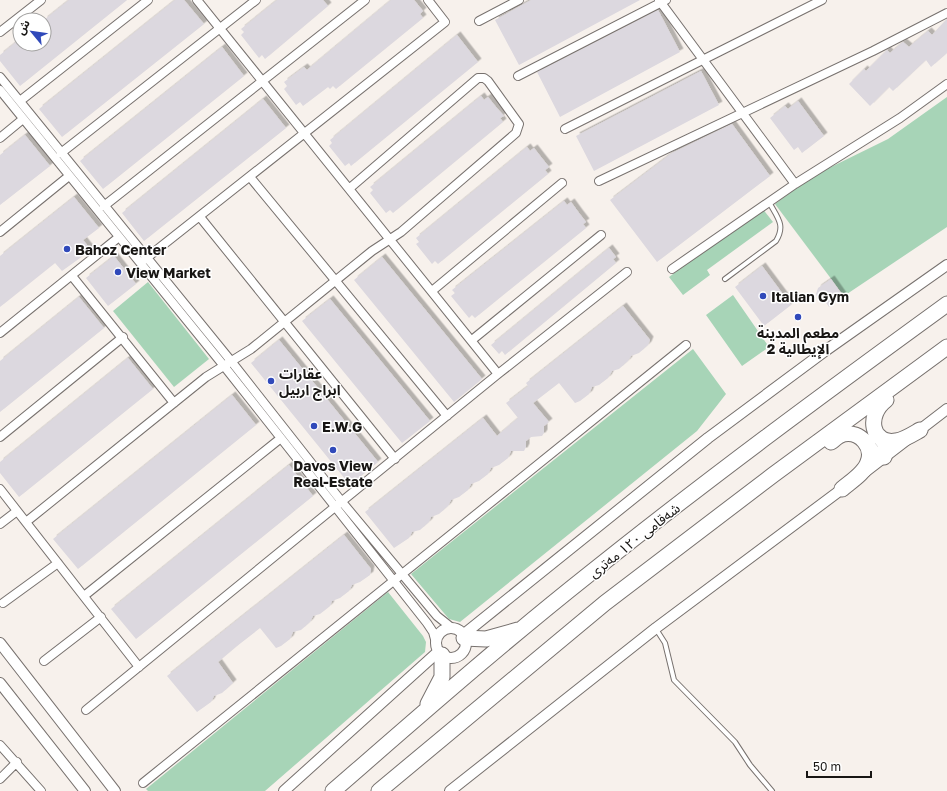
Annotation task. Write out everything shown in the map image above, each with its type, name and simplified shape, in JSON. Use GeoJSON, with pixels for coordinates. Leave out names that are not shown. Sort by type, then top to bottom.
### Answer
{"type":"FeatureCollection","features":[{"type":"Feature","properties":{"kind":"highway","name":"شەقامی ١٢٠ مەتری"},"geometry":{"type":"LineString","coordinates":[[333,791],[424,711],[589,574],[799,412],[947,304]]}},
{"type":"Feature","properties":{"kind":"highway"},"geometry":{"type":"LineString","coordinates":[[773,476],[816,452],[841,435],[849,434],[858,436],[868,445],[874,454],[884,457],[886,445],[876,431],[873,422],[878,406],[916,378],[946,348]]}},
{"type":"Feature","properties":{"kind":"highway"},"geometry":{"type":"LineString","coordinates":[[379,791],[605,603],[946,348]]}},
{"type":"Feature","properties":{"kind":"highway"},"geometry":{"type":"LineString","coordinates":[[880,437],[896,442],[920,430]]}},
{"type":"Feature","properties":{"kind":"highway"},"geometry":{"type":"LineString","coordinates":[[842,489],[867,465],[870,455],[868,445]]}},
{"type":"Feature","properties":{"kind":"highway"},"geometry":{"type":"LineString","coordinates":[[464,636],[486,639],[521,630]]}},
{"type":"Feature","properties":{"kind":"highway"},"geometry":{"type":"LineString","coordinates":[[424,711],[442,677],[439,650]]}},
{"type":"Feature","properties":{"kind":"street"},"geometry":{"type":"LineString","coordinates":[[0,32],[41,0]]}},
{"type":"Feature","properties":{"kind":"street"},"geometry":{"type":"LineString","coordinates":[[20,101],[148,0]]}},
{"type":"Feature","properties":{"kind":"street"},"geometry":{"type":"LineString","coordinates":[[197,0],[391,238],[498,374]]}},
{"type":"Feature","properties":{"kind":"street"},"geometry":{"type":"LineString","coordinates":[[61,153],[256,0]]}},
{"type":"Feature","properties":{"kind":"street"},"geometry":{"type":"LineString","coordinates":[[104,206],[365,0]]}},
{"type":"Feature","properties":{"kind":"street"},"geometry":{"type":"LineString","coordinates":[[144,260],[445,22],[428,0]]}},
{"type":"Feature","properties":{"kind":"street"},"geometry":{"type":"LineString","coordinates":[[479,21],[519,0]]}},
{"type":"Feature","properties":{"kind":"street"},"geometry":{"type":"LineString","coordinates":[[564,129],[822,0]]}},
{"type":"Feature","properties":{"kind":"street"},"geometry":{"type":"LineString","coordinates":[[518,76],[662,1],[795,184]]}},
{"type":"Feature","properties":{"kind":"street"},"geometry":{"type":"LineString","coordinates":[[599,181],[873,52],[947,13]]}},
{"type":"Feature","properties":{"kind":"street"},"geometry":{"type":"LineString","coordinates":[[26,522],[206,377],[228,364],[286,322],[372,251],[406,228],[518,130],[518,121],[488,81],[481,78],[476,80],[350,188]]}},
{"type":"Feature","properties":{"kind":"street"},"geometry":{"type":"LineString","coordinates":[[1,81],[20,101],[104,206],[144,260],[228,364],[339,505],[394,581],[427,623],[433,632],[439,650],[451,657],[459,654],[465,646],[464,636],[457,629],[452,628],[437,616],[402,574],[339,505],[281,438],[228,364]]}},
{"type":"Feature","properties":{"kind":"street"},"geometry":{"type":"LineString","coordinates":[[672,268],[795,184],[900,118],[947,84]]}},
{"type":"Feature","properties":{"kind":"street"},"geometry":{"type":"LineString","coordinates":[[0,90],[119,237],[144,260]]}},
{"type":"Feature","properties":{"kind":"street"},"geometry":{"type":"LineString","coordinates":[[0,138],[23,119]]}},
{"type":"Feature","properties":{"kind":"street"},"geometry":{"type":"LineString","coordinates":[[0,232],[69,176]]}},
{"type":"Feature","properties":{"kind":"street"},"geometry":{"type":"LineString","coordinates":[[250,177],[447,416]]}},
{"type":"Feature","properties":{"kind":"street"},"geometry":{"type":"LineString","coordinates":[[432,290],[562,182]]}},
{"type":"Feature","properties":{"kind":"street"},"geometry":{"type":"LineString","coordinates":[[200,217],[395,459]]}},
{"type":"Feature","properties":{"kind":"street"},"geometry":{"type":"LineString","coordinates":[[472,340],[601,235]]}},
{"type":"Feature","properties":{"kind":"street"},"geometry":{"type":"LineString","coordinates":[[0,333],[119,237]]}},
{"type":"Feature","properties":{"kind":"street"},"geometry":{"type":"LineString","coordinates":[[464,636],[708,438],[825,351],[947,265]]}},
{"type":"Feature","properties":{"kind":"street"},"geometry":{"type":"LineString","coordinates":[[86,710],[498,374],[627,272]]}},
{"type":"Feature","properties":{"kind":"street"},"geometry":{"type":"LineString","coordinates":[[72,276],[123,337],[174,403]]}},
{"type":"Feature","properties":{"kind":"street"},"geometry":{"type":"LineString","coordinates":[[0,437],[123,337]]}},
{"type":"Feature","properties":{"kind":"street"},"geometry":{"type":"LineString","coordinates":[[143,783],[686,346]]}},
{"type":"Feature","properties":{"kind":"street"},"geometry":{"type":"LineString","coordinates":[[450,791],[656,628],[947,409]]}},
{"type":"Feature","properties":{"kind":"street"},"geometry":{"type":"LineString","coordinates":[[84,596],[281,438]]}},
{"type":"Feature","properties":{"kind":"street"},"geometry":{"type":"LineString","coordinates":[[0,489],[139,667]]}},
{"type":"Feature","properties":{"kind":"street"},"geometry":{"type":"LineString","coordinates":[[0,524],[17,511]]}},
{"type":"Feature","properties":{"kind":"street"},"geometry":{"type":"LineString","coordinates":[[3,603],[58,563]]}},
{"type":"Feature","properties":{"kind":"street"},"geometry":{"type":"LineString","coordinates":[[44,661],[101,617]]}},
{"type":"Feature","properties":{"kind":"street"},"geometry":{"type":"LineString","coordinates":[[439,650],[438,634],[442,630],[452,628]]}},
{"type":"Feature","properties":{"kind":"street"},"geometry":{"type":"LineString","coordinates":[[0,643],[115,791]]}},
{"type":"Feature","properties":{"kind":"street"},"geometry":{"type":"LineString","coordinates":[[284,791],[439,650]]}},
{"type":"Feature","properties":{"kind":"street"},"geometry":{"type":"LineString","coordinates":[[0,683],[85,791]]}},
{"type":"Feature","properties":{"kind":"street"},"geometry":{"type":"LineString","coordinates":[[0,745],[17,762],[41,791]]}},
{"type":"Feature","properties":{"kind":"street"},"geometry":{"type":"LineString","coordinates":[[0,779],[17,762]]}},
{"type":"Feature","properties":{"kind":"lane"},"geometry":{"type":"LineString","coordinates":[[725,279],[776,240],[781,233],[782,228],[769,202]]}},
{"type":"Feature","properties":{"kind":"lane"},"geometry":{"type":"LineString","coordinates":[[656,628],[665,643],[674,680],[735,742],[750,764],[772,791]]}},
{"type":"Feature","properties":{"kind":"green space"},"geometry":{"type":"Polygon","coordinates":[[[947,97],[947,227],[844,296],[775,204],[826,166],[829,168],[888,139],[947,97]]]}},
{"type":"Feature","properties":{"kind":"green space"},"geometry":{"type":"Polygon","coordinates":[[[762,208],[773,222],[707,270],[710,275],[683,295],[669,277],[762,208]]]}},
{"type":"Feature","properties":{"kind":"green space"},"geometry":{"type":"Polygon","coordinates":[[[148,282],[209,359],[174,387],[113,311],[148,282]]]}},
{"type":"Feature","properties":{"kind":"green space"},"geometry":{"type":"Polygon","coordinates":[[[733,295],[769,347],[742,366],[706,315],[733,295]]]}},
{"type":"Feature","properties":{"kind":"green space"},"geometry":{"type":"Polygon","coordinates":[[[693,349],[726,394],[697,431],[460,622],[449,619],[411,574],[693,349]]]}},
{"type":"Feature","properties":{"kind":"green space"},"geometry":{"type":"Polygon","coordinates":[[[388,592],[423,636],[426,642],[425,652],[265,791],[148,791],[146,789],[388,592]]]}},
{"type":"Feature","properties":{"kind":"building"},"geometry":{"type":"Polygon","coordinates":[[[69,0],[127,0],[20,86],[0,61],[0,55],[12,45],[12,52],[52,52],[52,14],[69,0]]]}},
{"type":"Feature","properties":{"kind":"building"},"geometry":{"type":"Polygon","coordinates":[[[175,0],[184,0],[204,24],[62,137],[39,109],[175,0]]]}},
{"type":"Feature","properties":{"kind":"building"},"geometry":{"type":"Polygon","coordinates":[[[277,0],[323,0],[328,6],[265,59],[262,55],[259,58],[241,35],[244,32],[241,29],[277,0]]]}},
{"type":"Feature","properties":{"kind":"building"},"geometry":{"type":"Polygon","coordinates":[[[391,0],[414,0],[423,11],[420,14],[423,18],[336,89],[333,86],[330,89],[328,87],[303,106],[300,102],[296,105],[284,89],[287,86],[284,82],[304,67],[307,70],[391,0]]]}},
{"type":"Feature","properties":{"kind":"building"},"geometry":{"type":"Polygon","coordinates":[[[531,0],[640,0],[519,65],[495,20],[531,0]]]}},
{"type":"Feature","properties":{"kind":"building"},"geometry":{"type":"Polygon","coordinates":[[[658,10],[680,52],[560,117],[537,72],[658,10]]]}},
{"type":"Feature","properties":{"kind":"building"},"geometry":{"type":"Polygon","coordinates":[[[947,19],[947,53],[931,67],[926,60],[893,91],[889,87],[870,106],[849,84],[864,69],[866,71],[887,50],[890,53],[903,42],[909,47],[928,31],[932,35],[947,19]]]}},
{"type":"Feature","properties":{"kind":"building"},"geometry":{"type":"Polygon","coordinates":[[[457,35],[478,62],[351,166],[349,163],[345,166],[329,146],[332,143],[330,140],[457,35]]]}},
{"type":"Feature","properties":{"kind":"building"},"geometry":{"type":"Polygon","coordinates":[[[222,47],[244,76],[103,189],[80,161],[222,47]]]}},
{"type":"Feature","properties":{"kind":"building"},"geometry":{"type":"Polygon","coordinates":[[[701,71],[719,105],[594,171],[576,136],[701,71]]]}},
{"type":"Feature","properties":{"kind":"building"},"geometry":{"type":"Polygon","coordinates":[[[481,96],[484,100],[488,97],[504,116],[500,118],[503,122],[393,213],[390,210],[386,213],[370,193],[373,190],[370,187],[481,96]]]}},
{"type":"Feature","properties":{"kind":"building"},"geometry":{"type":"Polygon","coordinates":[[[263,99],[286,128],[144,241],[122,213],[263,99]]]}},
{"type":"Feature","properties":{"kind":"building"},"geometry":{"type":"Polygon","coordinates":[[[798,101],[824,136],[802,153],[798,147],[794,150],[770,118],[785,106],[788,109],[798,101]]]}},
{"type":"Feature","properties":{"kind":"building"},"geometry":{"type":"Polygon","coordinates":[[[732,124],[770,176],[657,262],[610,200],[672,153],[732,124]]]}},
{"type":"Feature","properties":{"kind":"building"},"geometry":{"type":"Polygon","coordinates":[[[25,135],[50,166],[0,205],[0,155],[25,135]]]}},
{"type":"Feature","properties":{"kind":"building"},"geometry":{"type":"Polygon","coordinates":[[[527,147],[530,151],[534,148],[549,167],[545,170],[548,174],[438,264],[435,261],[432,264],[416,244],[419,242],[416,238],[527,147]]]}},
{"type":"Feature","properties":{"kind":"building"},"geometry":{"type":"Polygon","coordinates":[[[74,197],[99,228],[83,240],[91,250],[62,271],[55,263],[0,307],[0,256],[74,197]]]}},
{"type":"Feature","properties":{"kind":"building"},"geometry":{"type":"Polygon","coordinates":[[[564,201],[567,205],[571,202],[586,222],[583,224],[586,228],[475,318],[472,315],[469,318],[451,296],[455,293],[452,290],[564,201]]]}},
{"type":"Feature","properties":{"kind":"building"},"geometry":{"type":"Polygon","coordinates":[[[609,248],[616,257],[613,259],[616,263],[505,355],[502,351],[499,354],[491,345],[609,248]]]}},
{"type":"Feature","properties":{"kind":"building"},"geometry":{"type":"Polygon","coordinates":[[[114,256],[136,284],[108,306],[86,278],[114,256]]]}},
{"type":"Feature","properties":{"kind":"building"},"geometry":{"type":"Polygon","coordinates":[[[382,257],[482,379],[454,402],[354,280],[382,257]]]}},
{"type":"Feature","properties":{"kind":"building","name":"Italian Gym"},"geometry":{"type":"Polygon","coordinates":[[[762,266],[791,305],[764,326],[735,287],[762,266]]]}},
{"type":"Feature","properties":{"kind":"building"},"geometry":{"type":"Polygon","coordinates":[[[831,279],[843,296],[829,307],[825,301],[818,299],[816,294],[818,288],[831,279]]]}},
{"type":"Feature","properties":{"kind":"building"},"geometry":{"type":"Polygon","coordinates":[[[79,297],[104,328],[0,412],[0,361],[79,297]]]}},
{"type":"Feature","properties":{"kind":"building"},"geometry":{"type":"Polygon","coordinates":[[[330,299],[430,421],[402,443],[302,321],[330,299]]]}},
{"type":"Feature","properties":{"kind":"building"},"geometry":{"type":"Polygon","coordinates":[[[623,306],[650,340],[648,345],[639,353],[631,356],[619,369],[612,371],[608,378],[599,385],[592,387],[589,394],[580,401],[575,403],[559,383],[533,403],[549,422],[544,426],[544,433],[542,436],[531,437],[526,441],[524,451],[511,451],[508,458],[499,465],[491,468],[488,474],[479,481],[471,484],[468,490],[459,497],[451,500],[448,506],[439,514],[431,517],[429,522],[420,530],[412,532],[409,538],[394,548],[365,512],[483,418],[497,436],[518,418],[506,403],[528,386],[526,383],[623,306]]]}},
{"type":"Feature","properties":{"kind":"building"},"geometry":{"type":"Polygon","coordinates":[[[279,340],[378,462],[350,485],[251,363],[279,340]]]}},
{"type":"Feature","properties":{"kind":"building"},"geometry":{"type":"Polygon","coordinates":[[[128,358],[153,389],[19,497],[0,473],[0,462],[128,358]]]}},
{"type":"Feature","properties":{"kind":"building"},"geometry":{"type":"Polygon","coordinates":[[[232,395],[256,425],[78,569],[53,539],[232,395]]]}},
{"type":"Feature","properties":{"kind":"building"},"geometry":{"type":"Polygon","coordinates":[[[289,465],[313,496],[136,639],[111,609],[289,465]]]}},
{"type":"Feature","properties":{"kind":"building"},"geometry":{"type":"Polygon","coordinates":[[[344,535],[371,569],[370,575],[360,582],[352,585],[349,591],[340,598],[332,601],[330,606],[320,614],[313,616],[310,622],[301,630],[293,632],[290,639],[281,646],[276,648],[260,628],[237,646],[218,662],[233,683],[222,693],[214,696],[211,702],[197,712],[167,676],[344,535]]]}},
{"type":"Feature","properties":{"kind":"place","name":"Bahoz Center"},"geometry":{"type":"Point","coordinates":[67,249]}},
{"type":"Feature","properties":{"kind":"place","name":"View Market"},"geometry":{"type":"Point","coordinates":[118,272]}},
{"type":"Feature","properties":{"kind":"place","name":"Italian Gym"},"geometry":{"type":"Point","coordinates":[763,296]}},
{"type":"Feature","properties":{"kind":"place","name":"مطعم المدينة الإيطالية 2"},"geometry":{"type":"Point","coordinates":[798,317]}},
{"type":"Feature","properties":{"kind":"place","name":"عقارات ابراج اربیل"},"geometry":{"type":"Point","coordinates":[271,381]}},
{"type":"Feature","properties":{"kind":"place","name":"E.W.G"},"geometry":{"type":"Point","coordinates":[314,426]}},
{"type":"Feature","properties":{"kind":"place","name":"Davos View Real-Estate"},"geometry":{"type":"Point","coordinates":[333,450]}}]}
